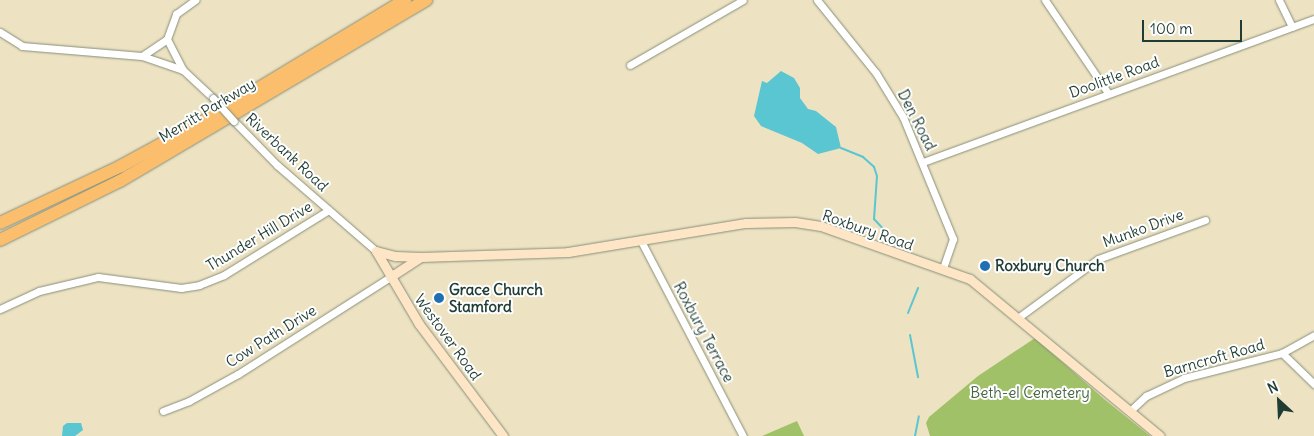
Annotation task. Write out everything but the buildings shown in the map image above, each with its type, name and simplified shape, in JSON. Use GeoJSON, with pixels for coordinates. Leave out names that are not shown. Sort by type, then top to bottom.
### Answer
{"type":"FeatureCollection","features":[{"type":"Feature","properties":{"kind":"highway","name":"Merritt Parkway"},"geometry":{"type":"LineString","coordinates":[[0,223],[121,166],[211,117],[405,0]]}},
{"type":"Feature","properties":{"kind":"highway","name":"Merritt Parkway"},"geometry":{"type":"LineString","coordinates":[[0,240],[120,181],[426,0]]}},
{"type":"Feature","properties":{"kind":"street"},"geometry":{"type":"LineString","coordinates":[[142,56],[167,39],[176,14],[194,0]]}},
{"type":"Feature","properties":{"kind":"street"},"geometry":{"type":"LineString","coordinates":[[630,65],[743,0]]}},
{"type":"Feature","properties":{"kind":"street","name":"Den Road"},"geometry":{"type":"LineString","coordinates":[[817,0],[876,73],[903,118],[923,162],[953,239],[943,268]]}},
{"type":"Feature","properties":{"kind":"street"},"geometry":{"type":"LineString","coordinates":[[1045,0],[1108,93]]}},
{"type":"Feature","properties":{"kind":"street"},"geometry":{"type":"LineString","coordinates":[[1279,0],[1292,27]]}},
{"type":"Feature","properties":{"kind":"street","name":"Doolittle Road"},"geometry":{"type":"LineString","coordinates":[[923,162],[1314,19]]}},
{"type":"Feature","properties":{"kind":"street","name":"Riverbank Road"},"geometry":{"type":"LineString","coordinates":[[0,32],[22,46],[142,56],[183,70]]}},
{"type":"Feature","properties":{"kind":"street","name":"Riverbank Road"},"geometry":{"type":"LineString","coordinates":[[167,39],[183,70],[213,98],[277,165],[376,251]]}},
{"type":"Feature","properties":{"kind":"street","name":"Thunder Hill Drive"},"geometry":{"type":"LineString","coordinates":[[0,309],[39,291],[98,277],[181,288],[199,285],[224,275],[329,210]]}},
{"type":"Feature","properties":{"kind":"street","name":"Munko Drive"},"geometry":{"type":"LineString","coordinates":[[1018,317],[1098,259],[1205,220]]}},
{"type":"Feature","properties":{"kind":"street","name":"Roxbury Road"},"geometry":{"type":"LineString","coordinates":[[376,251],[396,256],[421,257],[568,252],[746,223],[795,222],[835,230],[970,279],[1131,410],[1160,436]]}},
{"type":"Feature","properties":{"kind":"street","name":"Roxbury Terrace"},"geometry":{"type":"LineString","coordinates":[[642,241],[743,436]]}},
{"type":"Feature","properties":{"kind":"street","name":"Westover Road"},"geometry":{"type":"LineString","coordinates":[[376,251],[419,324],[503,436]]}},
{"type":"Feature","properties":{"kind":"street"},"geometry":{"type":"LineString","coordinates":[[390,277],[421,257]]}},
{"type":"Feature","properties":{"kind":"street","name":"Cow Path Drive"},"geometry":{"type":"LineString","coordinates":[[163,412],[238,374],[390,277]]}},
{"type":"Feature","properties":{"kind":"street","name":"Barncroft Road"},"geometry":{"type":"LineString","coordinates":[[1131,410],[1146,396],[1184,378],[1282,353],[1314,335]]}},
{"type":"Feature","properties":{"kind":"street","name":"Barncroft Road"},"geometry":{"type":"LineString","coordinates":[[1282,353],[1314,384]]}},
{"type":"Feature","properties":{"kind":"green space","name":"Beth-el Cemetery"},"geometry":{"type":"Polygon","coordinates":[[[1035,338],[1104,399],[1150,436],[930,436],[926,423],[929,417],[978,376],[1035,338]]]}},
{"type":"Feature","properties":{"kind":"green space"},"geometry":{"type":"Polygon","coordinates":[[[797,421],[804,436],[762,436],[797,421]]]}},
{"type":"Feature","properties":{"kind":"water"},"geometry":{"type":"Polygon","coordinates":[[[781,71],[794,78],[800,88],[800,98],[808,109],[816,111],[836,127],[841,148],[818,154],[802,143],[761,126],[754,116],[762,81],[767,83],[781,71]]]}},
{"type":"Feature","properties":{"kind":"water"},"geometry":{"type":"Polygon","coordinates":[[[67,423],[81,423],[83,430],[75,436],[62,436],[63,426],[67,423]]]}},
{"type":"Feature","properties":{"kind":"waterway"},"geometry":{"type":"LineString","coordinates":[[841,148],[863,157],[874,167],[877,176],[874,219],[897,244]]}},
{"type":"Feature","properties":{"kind":"waterway"},"geometry":{"type":"LineString","coordinates":[[908,313],[918,288]]}},
{"type":"Feature","properties":{"kind":"waterway"},"geometry":{"type":"LineString","coordinates":[[910,335],[918,377]]}},
{"type":"Feature","properties":{"kind":"waterway"},"geometry":{"type":"LineString","coordinates":[[915,436],[919,416]]}},
{"type":"Feature","properties":{"kind":"place","name":"Roxbury Church"},"geometry":{"type":"Point","coordinates":[985,266]}},
{"type":"Feature","properties":{"kind":"place","name":"Grace Church Stamford"},"geometry":{"type":"Point","coordinates":[439,298]}}]}
